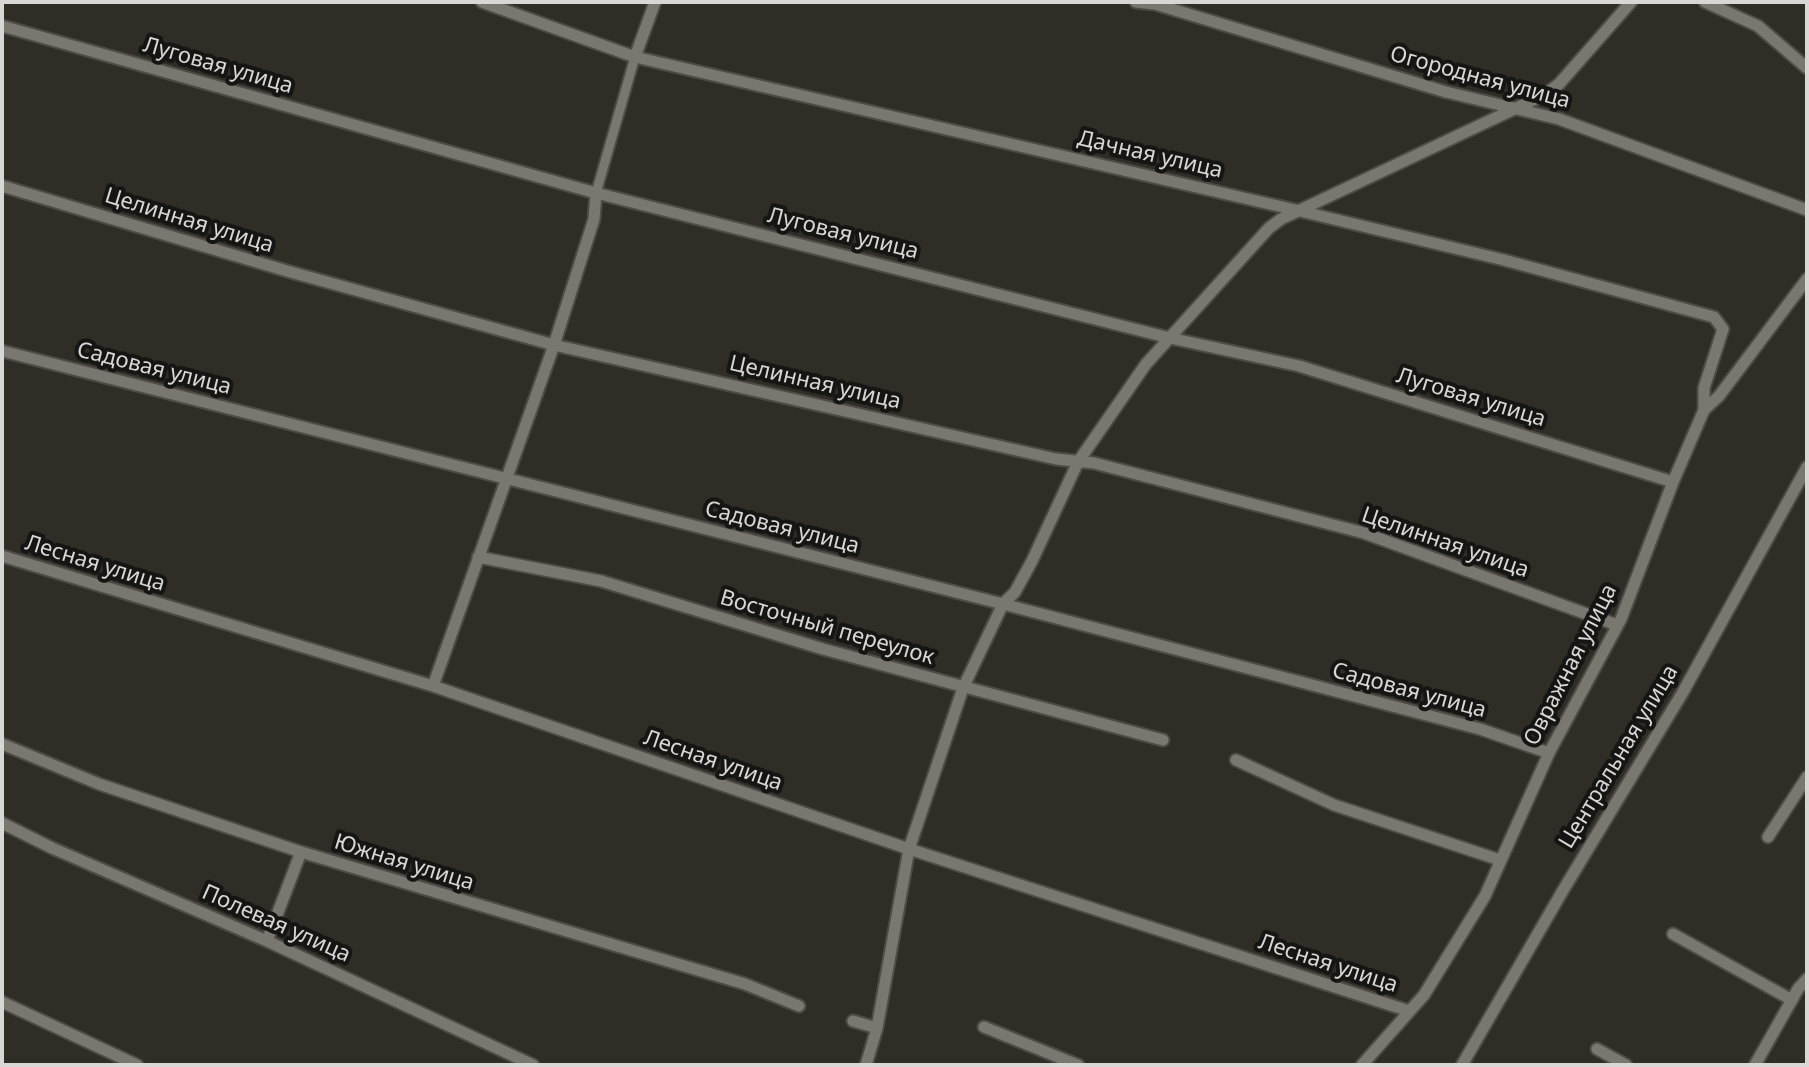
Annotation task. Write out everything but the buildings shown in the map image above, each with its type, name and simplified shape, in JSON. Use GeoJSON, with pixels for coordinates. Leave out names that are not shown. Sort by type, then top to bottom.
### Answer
{"type":"FeatureCollection","features":[{"type":"Feature","properties":{"kind":"street","name":"Дачная улица"},"geometry":{"type":"LineString","coordinates":[[482,2],[635,57],[1504,260],[1714,317],[1723,329],[1704,388],[1704,410]]}},
{"type":"Feature","properties":{"kind":"street"},"geometry":{"type":"LineString","coordinates":[[433,686],[554,345],[594,219],[596,193],[635,57],[655,2]]}},
{"type":"Feature","properties":{"kind":"street","name":"Огородная улица"},"geometry":{"type":"LineString","coordinates":[[1136,2],[1155,4],[1446,92],[1559,119],[1807,210]]}},
{"type":"Feature","properties":{"kind":"street"},"geometry":{"type":"LineString","coordinates":[[866,1065],[877,1028],[909,849],[963,688],[1003,604],[1015,592],[1032,561],[1078,462],[1146,364],[1269,228],[1281,219],[1544,95],[1559,84],[1631,2]]}},
{"type":"Feature","properties":{"kind":"street"},"geometry":{"type":"LineString","coordinates":[[1705,2],[1758,26],[1807,68]]}},
{"type":"Feature","properties":{"kind":"street","name":"Луговая улица"},"geometry":{"type":"LineString","coordinates":[[2,26],[596,193],[1170,338],[1299,366],[1673,482]]}},
{"type":"Feature","properties":{"kind":"street","name":"Целинная улица"},"geometry":{"type":"LineString","coordinates":[[2,186],[287,271],[554,345],[1078,462],[1094,463],[1364,533],[1617,625]]}},
{"type":"Feature","properties":{"kind":"street","name":"Овражная улица"},"geometry":{"type":"LineString","coordinates":[[1362,1065],[1424,995],[1485,896],[1549,753],[1621,619],[1704,410],[1719,396],[1807,279]]}},
{"type":"Feature","properties":{"kind":"street","name":"Садовая улица"},"geometry":{"type":"LineString","coordinates":[[2,351],[1003,604],[1480,729],[1549,753]]}},
{"type":"Feature","properties":{"kind":"street","name":"Центральная улица"},"geometry":{"type":"LineString","coordinates":[[1462,1065],[1683,692],[1807,467]]}},
{"type":"Feature","properties":{"kind":"street","name":"Лесная улица"},"geometry":{"type":"LineString","coordinates":[[2,556],[433,686],[909,849],[1409,1011]]}},
{"type":"Feature","properties":{"kind":"street","name":"Восточный переулок"},"geometry":{"type":"LineString","coordinates":[[478,557],[601,581],[823,649],[1163,740]]}},
{"type":"Feature","properties":{"kind":"street","name":"Южная улица"},"geometry":{"type":"LineString","coordinates":[[2,744],[99,784],[301,852],[745,984],[799,1006]]}},
{"type":"Feature","properties":{"kind":"street"},"geometry":{"type":"LineString","coordinates":[[1236,760],[1334,805],[1500,860]]}},
{"type":"Feature","properties":{"kind":"street"},"geometry":{"type":"LineString","coordinates":[[1768,837],[1807,777]]}},
{"type":"Feature","properties":{"kind":"street","name":"Полевая улица"},"geometry":{"type":"LineString","coordinates":[[2,823],[52,848],[267,941],[533,1065]]}},
{"type":"Feature","properties":{"kind":"street"},"geometry":{"type":"LineString","coordinates":[[267,941],[301,852]]}},
{"type":"Feature","properties":{"kind":"street"},"geometry":{"type":"LineString","coordinates":[[1673,934],[1792,1000]]}},
{"type":"Feature","properties":{"kind":"street"},"geometry":{"type":"LineString","coordinates":[[1755,1065],[1807,979]]}},
{"type":"Feature","properties":{"kind":"street"},"geometry":{"type":"LineString","coordinates":[[2,1002],[137,1065]]}},
{"type":"Feature","properties":{"kind":"street"},"geometry":{"type":"LineString","coordinates":[[853,1021],[877,1028]]}},
{"type":"Feature","properties":{"kind":"street"},"geometry":{"type":"LineString","coordinates":[[984,1027],[1078,1065]]}},
{"type":"Feature","properties":{"kind":"street"},"geometry":{"type":"LineString","coordinates":[[1597,1049],[1626,1065]]}}]}
